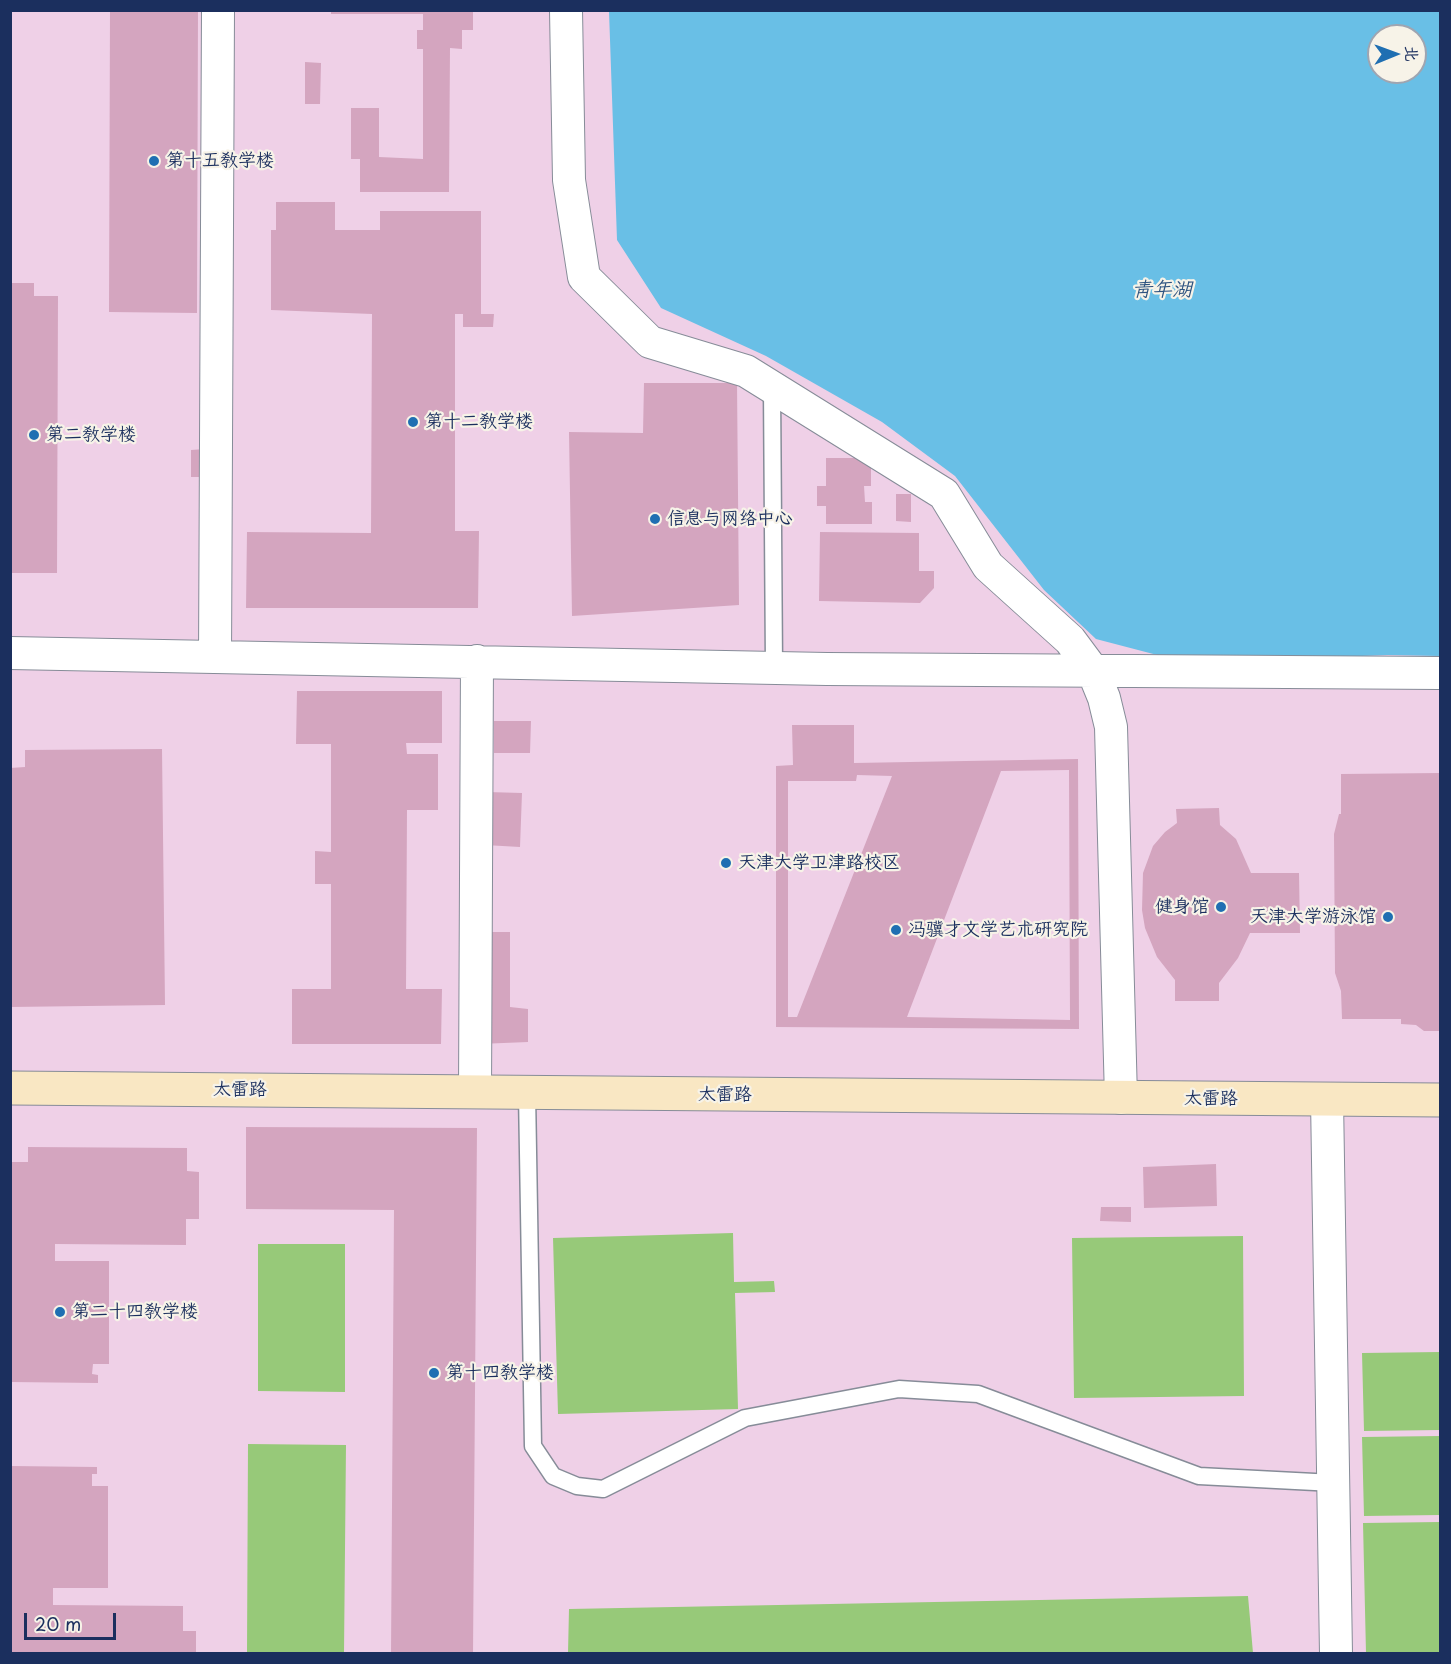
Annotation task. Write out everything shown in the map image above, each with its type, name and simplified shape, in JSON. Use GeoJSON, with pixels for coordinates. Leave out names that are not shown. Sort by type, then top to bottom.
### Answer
{"type":"FeatureCollection","features":[{"type":"Feature","properties":{"kind":"street"},"geometry":{"type":"LineString","coordinates":[[215,657],[218,10]]}},
{"type":"Feature","properties":{"kind":"street"},"geometry":{"type":"LineString","coordinates":[[566,10],[569,180],[584,277],[650,342],[746,371],[944,494],[988,566],[1070,640],[1093,671],[1104,698],[1111,728],[1121,1098]]}},
{"type":"Feature","properties":{"kind":"street"},"geometry":{"type":"LineString","coordinates":[[10,653],[774,668],[1440,673]]}},
{"type":"Feature","properties":{"kind":"street"},"geometry":{"type":"LineString","coordinates":[[475,1092],[477,661]]}},
{"type":"Feature","properties":{"kind":"street","name":"太雷路"},"geometry":{"type":"LineString","coordinates":[[10,1088],[1440,1100]]}},
{"type":"Feature","properties":{"kind":"street"},"geometry":{"type":"LineString","coordinates":[[1327,1099],[1336,1653]]}},
{"type":"Feature","properties":{"kind":"lane"},"geometry":{"type":"LineString","coordinates":[[772,388],[774,668]]}},
{"type":"Feature","properties":{"kind":"lane"},"geometry":{"type":"LineString","coordinates":[[527,1093],[533,1446],[553,1476],[577,1486],[603,1489],[636,1470],[745,1418],[899,1389],[978,1394],[1199,1476],[1334,1483]]}},
{"type":"Feature","properties":{"kind":"shaded area","name":"天津大学卫津路校区"},"geometry":{"type":"Polygon","coordinates":[[[11,11],[1440,11],[1440,1653],[11,1653],[11,11]]]}},
{"type":"Feature","properties":{"kind":"green space"},"geometry":{"type":"Polygon","coordinates":[[[733,1233],[734,1282],[774,1281],[775,1292],[735,1293],[738,1409],[558,1414],[553,1238],[733,1233]]]}},
{"type":"Feature","properties":{"kind":"green space"},"geometry":{"type":"Polygon","coordinates":[[[1243,1236],[1244,1396],[1074,1398],[1072,1238],[1243,1236]]]}},
{"type":"Feature","properties":{"kind":"green space"},"geometry":{"type":"Polygon","coordinates":[[[258,1244],[345,1244],[345,1392],[258,1391],[258,1244]]]}},
{"type":"Feature","properties":{"kind":"green space"},"geometry":{"type":"Polygon","coordinates":[[[1440,1352],[1440,1430],[1364,1431],[1362,1353],[1440,1352]]]}},
{"type":"Feature","properties":{"kind":"green space"},"geometry":{"type":"Polygon","coordinates":[[[1440,1436],[1440,1515],[1364,1516],[1362,1437],[1440,1436]]]}},
{"type":"Feature","properties":{"kind":"green space"},"geometry":{"type":"Polygon","coordinates":[[[248,1444],[346,1445],[344,1653],[247,1653],[248,1444]]]}},
{"type":"Feature","properties":{"kind":"green space"},"geometry":{"type":"Polygon","coordinates":[[[1440,1522],[1440,1653],[1366,1653],[1363,1523],[1440,1522]]]}},
{"type":"Feature","properties":{"kind":"green space"},"geometry":{"type":"Polygon","coordinates":[[[1248,1596],[1253,1653],[568,1653],[569,1609],[1248,1596]]]}},
{"type":"Feature","properties":{"kind":"water","name":"青年湖"},"geometry":{"type":"Polygon","coordinates":[[[609,11],[1440,11],[1440,656],[1388,655],[1232,661],[1161,656],[1096,639],[1044,590],[955,476],[882,422],[766,356],[661,308],[617,240],[609,11]]]}},
{"type":"Feature","properties":{"kind":"building","name":"第十五教学楼"},"geometry":{"type":"Polygon","coordinates":[[[110,10],[198,10],[197,313],[109,312],[110,10]]]}},
{"type":"Feature","properties":{"kind":"building"},"geometry":{"type":"Polygon","coordinates":[[[331,10],[473,10],[473,30],[462,30],[462,49],[450,48],[449,192],[360,192],[360,159],[351,159],[351,108],[379,108],[379,157],[423,159],[423,49],[417,49],[417,30],[423,30],[423,14],[331,14],[331,10]]]}},
{"type":"Feature","properties":{"kind":"building"},"geometry":{"type":"Polygon","coordinates":[[[305,62],[321,63],[320,104],[305,104],[305,62]]]}},
{"type":"Feature","properties":{"kind":"building","name":"第十二教学楼"},"geometry":{"type":"Polygon","coordinates":[[[276,202],[335,202],[335,230],[380,230],[380,211],[481,211],[481,314],[494,314],[493,327],[463,327],[463,314],[455,314],[455,531],[479,531],[478,608],[246,608],[247,532],[371,533],[372,314],[271,310],[271,230],[276,230],[276,202]]]}},
{"type":"Feature","properties":{"kind":"building","name":"第二教学楼"},"geometry":{"type":"Polygon","coordinates":[[[10,283],[34,283],[34,296],[58,296],[57,573],[10,573],[10,283]]]}},
{"type":"Feature","properties":{"kind":"building","name":"信息与网络中心"},"geometry":{"type":"Polygon","coordinates":[[[644,383],[737,383],[739,605],[572,616],[569,432],[643,433],[644,383]]]}},
{"type":"Feature","properties":{"kind":"building"},"geometry":{"type":"Polygon","coordinates":[[[205,449],[205,477],[191,477],[191,450],[205,449]]]}},
{"type":"Feature","properties":{"kind":"building"},"geometry":{"type":"Polygon","coordinates":[[[826,458],[871,458],[871,486],[864,486],[865,502],[872,502],[872,524],[826,524],[826,506],[817,506],[817,486],[826,486],[826,458]]]}},
{"type":"Feature","properties":{"kind":"building"},"geometry":{"type":"Polygon","coordinates":[[[896,494],[911,494],[911,522],[896,521],[896,494]]]}},
{"type":"Feature","properties":{"kind":"building"},"geometry":{"type":"Polygon","coordinates":[[[820,532],[919,533],[919,571],[934,571],[934,588],[920,603],[819,601],[820,532]]]}},
{"type":"Feature","properties":{"kind":"building"},"geometry":{"type":"Polygon","coordinates":[[[297,691],[442,691],[442,743],[406,743],[407,754],[438,754],[438,810],[407,810],[406,989],[442,989],[441,1044],[292,1044],[292,989],[331,989],[331,884],[315,884],[315,851],[331,852],[331,744],[296,744],[297,691]]]}},
{"type":"Feature","properties":{"kind":"building"},"geometry":{"type":"Polygon","coordinates":[[[494,721],[531,721],[530,753],[494,753],[494,721]]]}},
{"type":"Feature","properties":{"kind":"building","name":"冯骥才文学艺术研究院"},"geometry":{"type":"Polygon","coordinates":[[[792,725],[854,725],[854,763],[1078,759],[1079,1029],[776,1027],[776,766],[793,765],[792,725]],[[1069,770],[1001,771],[907,1017],[1070,1020],[1069,770]],[[857,775],[856,781],[788,781],[788,1017],[797,1017],[892,776],[857,775]]]}},
{"type":"Feature","properties":{"kind":"building"},"geometry":{"type":"Polygon","coordinates":[[[162,749],[165,1005],[10,1007],[10,768],[25,767],[25,750],[162,749]]]}},
{"type":"Feature","properties":{"kind":"building","name":"天津大学游泳馆"},"geometry":{"type":"Polygon","coordinates":[[[1440,773],[1440,1031],[1424,1031],[1416,1025],[1401,1024],[1401,1019],[1342,1019],[1341,991],[1335,973],[1334,834],[1339,814],[1341,814],[1341,774],[1440,773]]]}},
{"type":"Feature","properties":{"kind":"building"},"geometry":{"type":"Polygon","coordinates":[[[487,792],[522,793],[520,847],[485,845],[487,792]]]}},
{"type":"Feature","properties":{"kind":"building","name":"健身馆"},"geometry":{"type":"Polygon","coordinates":[[[1219,808],[1220,825],[1236,839],[1251,873],[1299,873],[1300,933],[1250,933],[1238,958],[1219,983],[1219,1001],[1175,1001],[1175,980],[1157,957],[1145,928],[1142,910],[1143,873],[1153,846],[1165,832],[1177,823],[1176,809],[1219,808]]]}},
{"type":"Feature","properties":{"kind":"building"},"geometry":{"type":"Polygon","coordinates":[[[483,932],[510,932],[510,1007],[528,1009],[528,1042],[479,1044],[483,932]]]}},
{"type":"Feature","properties":{"kind":"building","name":"第十四教学楼"},"geometry":{"type":"Polygon","coordinates":[[[246,1127],[477,1128],[473,1654],[391,1654],[394,1210],[246,1209],[246,1127]]]}},
{"type":"Feature","properties":{"kind":"building","name":"第二十四教学楼"},"geometry":{"type":"Polygon","coordinates":[[[28,1147],[187,1148],[187,1171],[199,1172],[199,1219],[186,1219],[186,1245],[55,1244],[55,1261],[109,1261],[109,1364],[93,1364],[92,1374],[98,1375],[98,1383],[10,1382],[10,1162],[28,1162],[28,1147]]]}},
{"type":"Feature","properties":{"kind":"building"},"geometry":{"type":"Polygon","coordinates":[[[1216,1164],[1217,1206],[1144,1208],[1143,1167],[1216,1164]]]}},
{"type":"Feature","properties":{"kind":"building"},"geometry":{"type":"Polygon","coordinates":[[[1101,1207],[1131,1207],[1131,1222],[1100,1221],[1101,1207]]]}},
{"type":"Feature","properties":{"kind":"building"},"geometry":{"type":"Polygon","coordinates":[[[10,1466],[97,1467],[97,1474],[92,1474],[92,1486],[108,1486],[108,1588],[53,1588],[53,1605],[183,1606],[183,1631],[196,1631],[196,1654],[10,1654],[10,1466]]]}},
{"type":"Feature","properties":{"kind":"place","name":"第十五教学楼"},"geometry":{"type":"Point","coordinates":[154,161]}},
{"type":"Feature","properties":{"kind":"place","name":"第十二教学楼"},"geometry":{"type":"Point","coordinates":[413,422]}},
{"type":"Feature","properties":{"kind":"place","name":"第二教学楼"},"geometry":{"type":"Point","coordinates":[34,435]}},
{"type":"Feature","properties":{"kind":"place","name":"信息与网络中心"},"geometry":{"type":"Point","coordinates":[655,519]}},
{"type":"Feature","properties":{"kind":"place","name":"天津大学卫津路校区"},"geometry":{"type":"Point","coordinates":[726,863]}},
{"type":"Feature","properties":{"kind":"place","name":"健身馆"},"geometry":{"type":"Point","coordinates":[1221,907]}},
{"type":"Feature","properties":{"kind":"place","name":"天津大学游泳馆"},"geometry":{"type":"Point","coordinates":[1388,917]}},
{"type":"Feature","properties":{"kind":"place","name":"冯骥才文学艺术研究院"},"geometry":{"type":"Point","coordinates":[896,930]}},
{"type":"Feature","properties":{"kind":"place","name":"第二十四教学楼"},"geometry":{"type":"Point","coordinates":[60,1312]}},
{"type":"Feature","properties":{"kind":"place","name":"第十四教学楼"},"geometry":{"type":"Point","coordinates":[434,1373]}}]}
